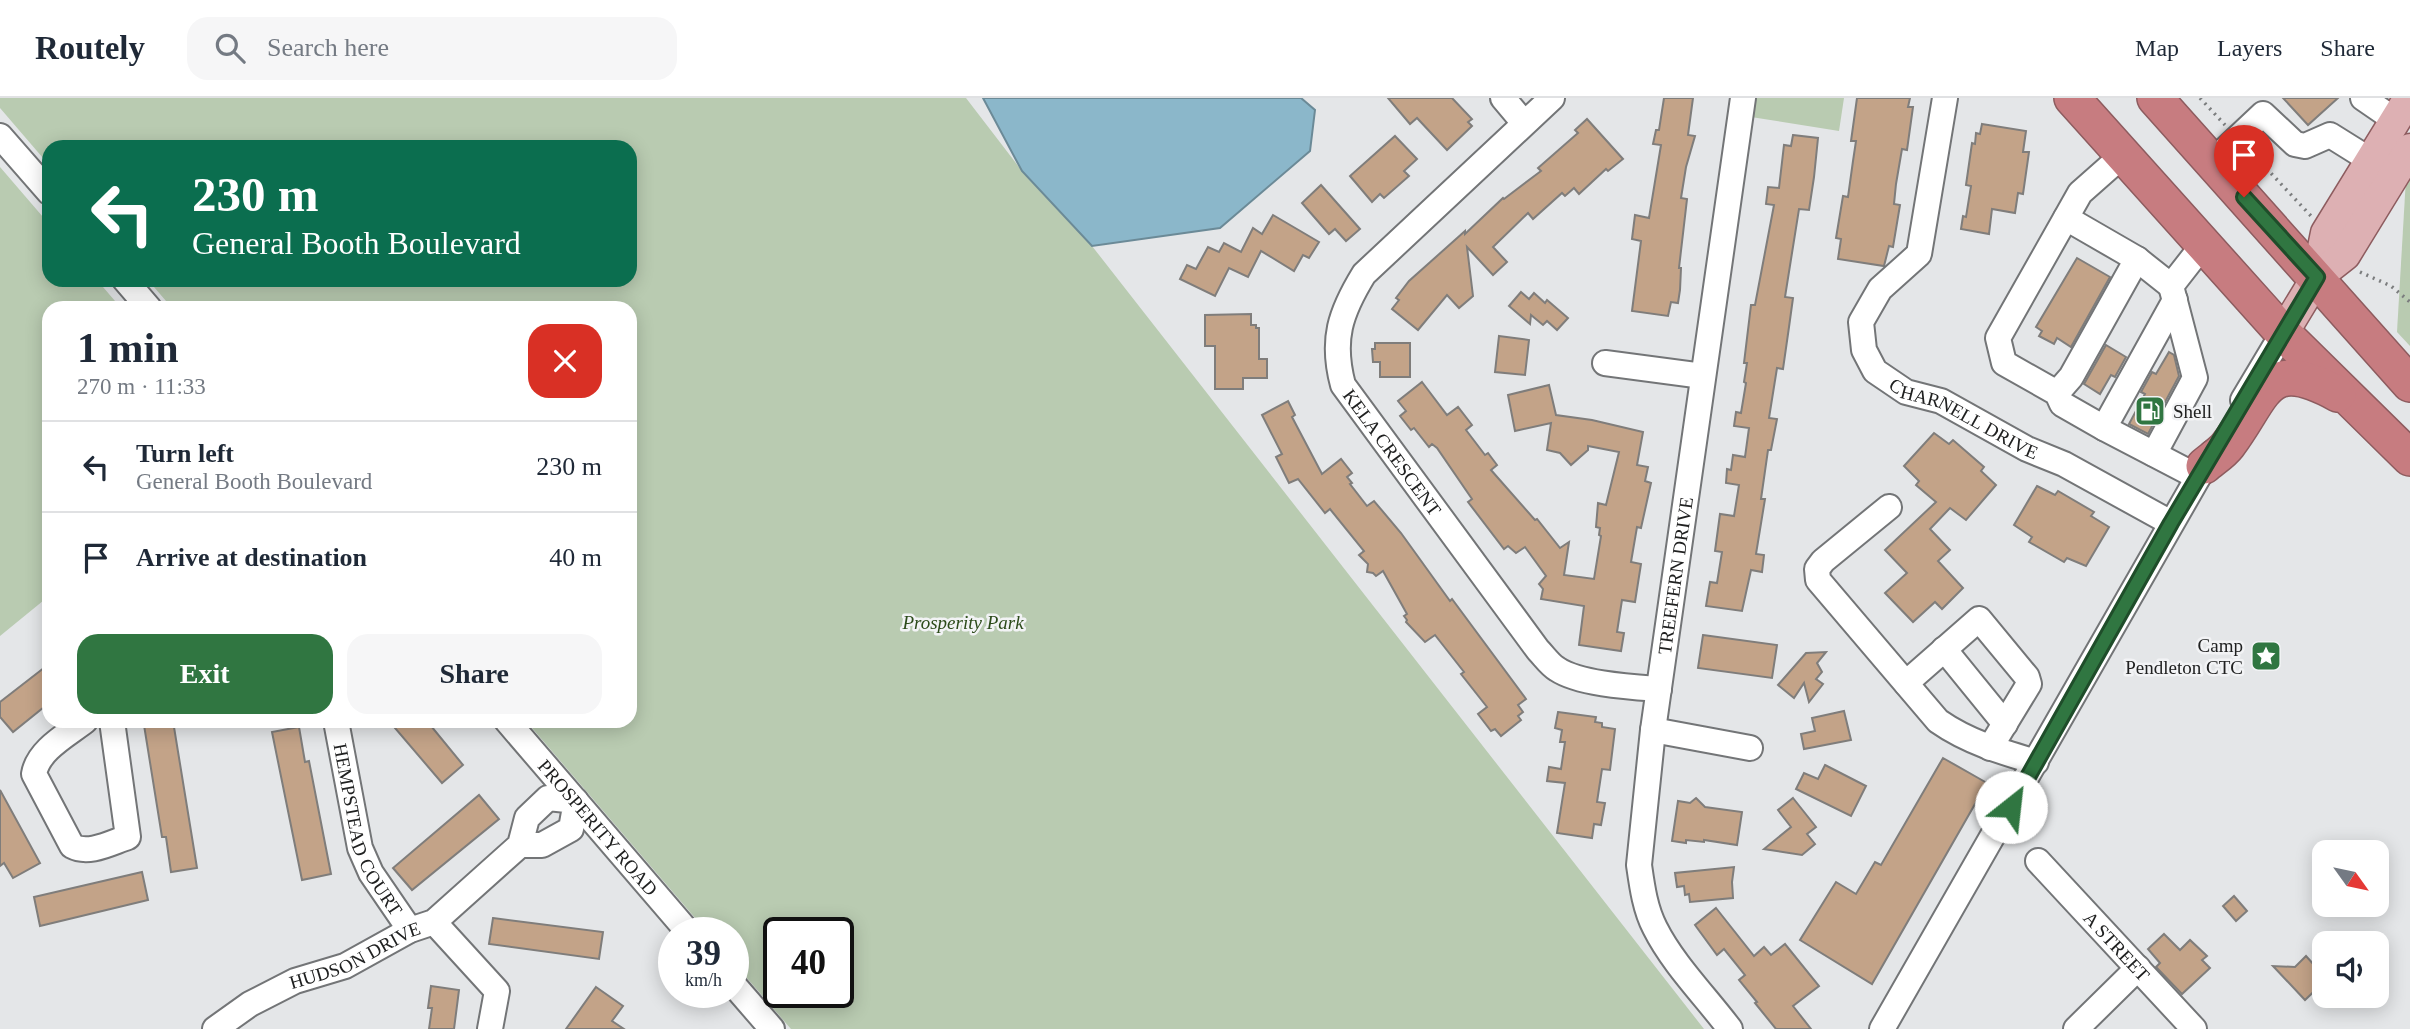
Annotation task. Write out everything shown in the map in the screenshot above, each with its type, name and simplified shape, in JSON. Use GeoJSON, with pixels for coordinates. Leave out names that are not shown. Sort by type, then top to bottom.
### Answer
{"type":"FeatureCollection","features":[{"type":"Feature","properties":{"kind":"highway"},"geometry":{"type":"LineString","coordinates":[[2072,98],[2283,333],[2410,458]]}},
{"type":"Feature","properties":{"kind":"highway"},"geometry":{"type":"LineString","coordinates":[[2165,102],[2212,162],[2410,384]]}},
{"type":"Feature","properties":{"kind":"highway"},"geometry":{"type":"LineString","coordinates":[[2201,472],[2227,446],[2262,392],[2271,385],[2290,377],[2302,378],[2353,402]]}},
{"type":"Feature","properties":{"kind":"main road"},"geometry":{"type":"LineString","coordinates":[[2283,333],[2335,244],[2370,160],[2402,109]]}},
{"type":"Feature","properties":{"kind":"main road"},"geometry":{"type":"LineString","coordinates":[[2335,244],[2410,149]]}},
{"type":"Feature","properties":{"kind":"street"},"geometry":{"type":"LineString","coordinates":[[1503,98],[1524,122]]}},
{"type":"Feature","properties":{"kind":"street","name":"KELA CRESCENT"},"geometry":{"type":"LineString","coordinates":[[1552,98],[1364,274],[1347,302],[1338,336],[1337,364],[1343,385],[1538,650],[1556,669],[1572,677],[1659,689]]}},
{"type":"Feature","properties":{"kind":"street","name":"TREEFERN DRIVE"},"geometry":{"type":"LineString","coordinates":[[1730,1029],[1655,929],[1648,912],[1639,864],[1653,730],[1743,98]]}},
{"type":"Feature","properties":{"kind":"street","name":"CHARNELL DRIVE"},"geometry":{"type":"LineString","coordinates":[[1945,98],[1919,254],[1880,289],[1861,322],[1864,350],[1875,370],[1906,392],[1941,401],[2027,449],[2064,464],[2171,523]]}},
{"type":"Feature","properties":{"kind":"street"},"geometry":{"type":"LineString","coordinates":[[2363,98],[2402,109]]}},
{"type":"Feature","properties":{"kind":"street"},"geometry":{"type":"LineString","coordinates":[[2212,162],[2263,114],[2295,144],[2305,146],[2330,135],[2370,160]]}},
{"type":"Feature","properties":{"kind":"street"},"geometry":{"type":"LineString","coordinates":[[0,135],[42,184]]}},
{"type":"Feature","properties":{"kind":"street"},"geometry":{"type":"LineString","coordinates":[[2123,155],[2081,193],[2066,218],[1998,338],[2004,363],[2057,393],[2062,404],[2104,428],[2154,454],[2201,472]]}},
{"type":"Feature","properties":{"kind":"street"},"geometry":{"type":"LineString","coordinates":[[2066,218],[2137,259],[2173,293],[2195,378],[2154,454]]}},
{"type":"Feature","properties":{"kind":"street"},"geometry":{"type":"LineString","coordinates":[[2104,428],[2173,293],[2203,245]]}},
{"type":"Feature","properties":{"kind":"street"},"geometry":{"type":"LineString","coordinates":[[2057,393],[2071,377],[2137,259]]}},
{"type":"Feature","properties":{"kind":"street"},"geometry":{"type":"LineString","coordinates":[[131,287],[143,301]]}},
{"type":"Feature","properties":{"kind":"street"},"geometry":{"type":"LineString","coordinates":[[1882,1029],[2171,523],[2283,333]]}},
{"type":"Feature","properties":{"kind":"street"},"geometry":{"type":"LineString","coordinates":[[1605,363],[1703,376]]}},
{"type":"Feature","properties":{"kind":"street"},"geometry":{"type":"LineString","coordinates":[[1889,507],[1823,561],[1817,569],[1818,580],[1938,721],[1990,748],[2036,762]]}},
{"type":"Feature","properties":{"kind":"street"},"geometry":{"type":"LineString","coordinates":[[1906,682],[1979,619],[2027,677],[2029,684],[1990,748]]}},
{"type":"Feature","properties":{"kind":"street"},"geometry":{"type":"LineString","coordinates":[[1944,649],[2005,724]]}},
{"type":"Feature","properties":{"kind":"street"},"geometry":{"type":"LineString","coordinates":[[76,728],[43,754],[36,764],[34,774],[72,846],[80,850],[128,837],[113,728]]}},
{"type":"Feature","properties":{"kind":"street","name":"HEMPSTEAD COURT"},"geometry":{"type":"LineString","coordinates":[[337,728],[360,848],[371,873],[422,926],[498,991],[490,1029]]}},
{"type":"Feature","properties":{"kind":"street","name":"PROSPERITY ROAD"},"geometry":{"type":"LineString","coordinates":[[513,728],[675,917]]}},
{"type":"Feature","properties":{"kind":"street"},"geometry":{"type":"LineString","coordinates":[[1653,730],[1750,748]]}},
{"type":"Feature","properties":{"kind":"street","name":"HUDSON DRIVE"},"geometry":{"type":"LineString","coordinates":[[215,1029],[250,1004],[284,986],[345,966],[422,926],[520,845],[527,818],[548,798],[576,801]]}},
{"type":"Feature","properties":{"kind":"street"},"geometry":{"type":"LineString","coordinates":[[520,845],[542,845],[571,829],[576,801]]}},
{"type":"Feature","properties":{"kind":"street","name":"A STREET"},"geometry":{"type":"LineString","coordinates":[[2038,861],[2194,1029]]}},
{"type":"Feature","properties":{"kind":"street"},"geometry":{"type":"LineString","coordinates":[[2076,1029],[2138,968]]}},
{"type":"Feature","properties":{"kind":"street"},"geometry":{"type":"LineString","coordinates":[[749,1002],[772,1029]]}},
{"type":"Feature","properties":{"kind":"path"},"geometry":{"type":"LineString","coordinates":[[2200,98],[2359,272],[2390,286],[2410,302]]}},
{"type":"Feature","properties":{"kind":"green space","name":"Prosperity Park"},"geometry":{"type":"Polygon","coordinates":[[[0,98],[966,98],[1022,171],[1092,246],[1704,1029],[791,1029],[773,1008],[854,1008],[854,917],[763,917],[763,997],[749,980],[749,917],[694,917],[532,728],[637,728],[637,301],[166,301],[154,287],[637,287],[637,140],[42,140],[42,157],[0,108],[0,98]]]}},
{"type":"Feature","properties":{"kind":"green space"},"geometry":{"type":"Polygon","coordinates":[[[1754,98],[1844,98],[1839,131],[1751,117],[1754,98]]]}},
{"type":"Feature","properties":{"kind":"green space"},"geometry":{"type":"Polygon","coordinates":[[[0,167],[42,216],[42,287],[103,287],[115,301],[42,301],[42,602],[0,636],[0,167]]]}},
{"type":"Feature","properties":{"kind":"green space"},"geometry":{"type":"Polygon","coordinates":[[[2410,172],[2410,346],[2397,332],[2406,178],[2410,172]]]}},
{"type":"Feature","properties":{"kind":"water"},"geometry":{"type":"Polygon","coordinates":[[[983,98],[1301,98],[1315,110],[1310,151],[1220,228],[1092,246],[1022,171],[983,98]]]}},
{"type":"Feature","properties":{"kind":"building"},"geometry":{"type":"Polygon","coordinates":[[[1388,98],[1452,98],[1472,119],[1468,122],[1472,126],[1447,150],[1417,118],[1410,124],[1388,98]]]}},
{"type":"Feature","properties":{"kind":"building"},"geometry":{"type":"Polygon","coordinates":[[[1664,98],[1693,98],[1688,135],[1695,136],[1681,198],[1687,199],[1679,268],[1680,290],[1678,303],[1671,302],[1668,316],[1632,311],[1641,241],[1632,239],[1635,215],[1649,218],[1661,145],[1653,144],[1656,130],[1659,130],[1664,98]]]}},
{"type":"Feature","properties":{"kind":"building"},"geometry":{"type":"Polygon","coordinates":[[[1857,98],[1910,98],[1908,107],[1913,107],[1907,150],[1902,149],[1896,184],[1894,204],[1900,205],[1893,247],[1889,246],[1884,266],[1838,259],[1841,239],[1836,238],[1843,196],[1848,197],[1856,141],[1851,141],[1857,98]]]}},
{"type":"Feature","properties":{"kind":"building"},"geometry":{"type":"Polygon","coordinates":[[[2283,98],[2338,98],[2308,125],[2283,98]]]}},
{"type":"Feature","properties":{"kind":"building"},"geometry":{"type":"Polygon","coordinates":[[[1587,119],[1623,159],[1608,171],[1606,169],[1579,194],[1574,188],[1565,196],[1562,193],[1533,219],[1528,213],[1493,247],[1507,262],[1493,275],[1467,247],[1473,296],[1459,308],[1447,295],[1418,330],[1392,309],[1399,300],[1396,298],[1409,281],[1503,198],[1541,171],[1538,168],[1578,133],[1575,130],[1587,119]]]}},
{"type":"Feature","properties":{"kind":"building"},"geometry":{"type":"Polygon","coordinates":[[[1982,124],[2026,131],[2023,152],[2029,152],[2023,194],[2018,193],[2015,213],[1992,209],[1989,234],[1961,229],[1963,216],[1966,217],[1971,186],[1966,185],[1972,143],[1975,144],[1976,133],[1980,134],[1982,124]]]}},
{"type":"Feature","properties":{"kind":"building"},"geometry":{"type":"Polygon","coordinates":[[[1793,135],[1818,138],[1809,210],[1799,209],[1785,297],[1793,298],[1783,369],[1777,368],[1769,418],[1777,419],[1771,450],[1768,450],[1761,499],[1765,499],[1756,554],[1764,555],[1762,572],[1751,570],[1742,611],[1706,606],[1710,582],[1717,583],[1722,552],[1715,551],[1720,514],[1734,516],[1739,485],[1726,483],[1727,469],[1731,470],[1733,455],[1745,457],[1749,428],[1734,426],[1736,412],[1741,413],[1746,383],[1747,363],[1744,363],[1751,305],[1755,305],[1774,205],[1766,204],[1768,187],[1779,188],[1784,145],[1791,146],[1793,135]]]}},
{"type":"Feature","properties":{"kind":"building"},"geometry":{"type":"Polygon","coordinates":[[[1395,136],[1417,159],[1404,171],[1409,176],[1384,198],[1380,194],[1372,202],[1350,176],[1395,136]]]}},
{"type":"Feature","properties":{"kind":"building"},"geometry":{"type":"Polygon","coordinates":[[[1321,185],[1360,229],[1346,241],[1335,229],[1329,234],[1302,203],[1321,185]]]}},
{"type":"Feature","properties":{"kind":"building"},"geometry":{"type":"Polygon","coordinates":[[[1273,215],[1319,242],[1309,258],[1303,255],[1294,271],[1261,251],[1248,277],[1229,268],[1215,296],[1180,279],[1187,265],[1196,269],[1208,247],[1219,252],[1224,243],[1241,252],[1253,228],[1262,234],[1273,215]]]}},
{"type":"Feature","properties":{"kind":"building"},"geometry":{"type":"Polygon","coordinates":[[[2077,258],[2110,277],[2071,347],[2057,338],[2054,344],[2039,336],[2042,331],[2036,327],[2077,258]]]}},
{"type":"Feature","properties":{"kind":"building"},"geometry":{"type":"Polygon","coordinates":[[[1521,292],[1529,299],[1534,293],[1545,303],[1547,300],[1568,318],[1557,330],[1547,321],[1543,325],[1531,315],[1530,324],[1509,306],[1521,292]]]}},
{"type":"Feature","properties":{"kind":"building"},"geometry":{"type":"Polygon","coordinates":[[[1251,314],[1251,325],[1259,328],[1259,359],[1267,359],[1267,378],[1243,378],[1243,389],[1215,389],[1215,346],[1205,346],[1205,315],[1251,314]]]}},
{"type":"Feature","properties":{"kind":"building"},"geometry":{"type":"Polygon","coordinates":[[[1499,336],[1529,340],[1525,375],[1495,372],[1499,336]]]}},
{"type":"Feature","properties":{"kind":"building"},"geometry":{"type":"Polygon","coordinates":[[[1375,343],[1410,343],[1410,377],[1380,377],[1380,362],[1373,362],[1372,349],[1375,349],[1375,343]]]}},
{"type":"Feature","properties":{"kind":"building"},"geometry":{"type":"Polygon","coordinates":[[[2106,345],[2126,357],[2115,377],[2111,375],[2100,394],[2084,384],[2106,345]]]}},
{"type":"Feature","properties":{"kind":"building"},"geometry":{"type":"Polygon","coordinates":[[[2169,352],[2174,355],[2179,376],[2148,434],[2129,424],[2145,394],[2141,392],[2152,372],[2156,374],[2169,352]]]}},
{"type":"Feature","properties":{"kind":"building"},"geometry":{"type":"Polygon","coordinates":[[[1422,382],[1447,415],[1458,407],[1472,425],[1466,430],[1485,455],[1488,453],[1497,465],[1491,470],[1560,548],[1569,542],[1564,575],[1594,579],[1601,536],[1600,528],[1596,527],[1598,503],[1606,505],[1619,452],[1588,446],[1588,450],[1571,465],[1560,453],[1547,450],[1551,423],[1515,431],[1508,395],[1549,385],[1556,415],[1643,432],[1637,465],[1648,467],[1645,481],[1651,483],[1641,528],[1637,527],[1631,562],[1641,564],[1635,602],[1622,600],[1617,632],[1624,633],[1621,651],[1579,645],[1584,606],[1541,599],[1543,589],[1539,584],[1546,576],[1525,547],[1516,553],[1508,546],[1504,549],[1468,502],[1472,499],[1437,448],[1432,444],[1429,447],[1400,416],[1406,411],[1398,401],[1422,382]]]}},
{"type":"Feature","properties":{"kind":"building"},"geometry":{"type":"Polygon","coordinates":[[[1288,401],[1295,415],[1292,417],[1322,474],[1341,459],[1352,473],[1347,477],[1352,483],[1350,484],[1367,506],[1374,501],[1401,533],[1526,699],[1518,705],[1523,712],[1518,716],[1521,720],[1501,736],[1495,729],[1491,731],[1478,714],[1487,707],[1435,635],[1425,642],[1406,622],[1404,616],[1407,614],[1383,571],[1376,576],[1367,572],[1368,564],[1359,555],[1364,551],[1330,509],[1325,513],[1298,479],[1289,483],[1276,457],[1282,454],[1262,415],[1288,401]]]}},
{"type":"Feature","properties":{"kind":"building"},"geometry":{"type":"Polygon","coordinates":[[[1934,433],[1949,444],[1953,440],[1984,467],[1981,471],[1996,485],[1966,520],[1950,508],[1930,529],[1950,550],[1938,561],[1963,588],[1942,609],[1935,602],[1913,622],[1885,593],[1907,573],[1885,550],[1936,502],[1916,485],[1919,481],[1904,466],[1934,433]]]}},
{"type":"Feature","properties":{"kind":"building"},"geometry":{"type":"Polygon","coordinates":[[[2037,486],[2055,495],[2058,491],[2094,512],[2091,516],[2109,527],[2086,566],[2067,558],[2064,562],[2029,542],[2032,537],[2014,525],[2037,486]]]}},
{"type":"Feature","properties":{"kind":"building"},"geometry":{"type":"Polygon","coordinates":[[[1703,635],[1777,645],[1772,678],[1698,668],[1703,635]]]}},
{"type":"Feature","properties":{"kind":"building"},"geometry":{"type":"Polygon","coordinates":[[[1826,652],[1817,663],[1822,672],[1816,679],[1823,684],[1809,702],[1804,683],[1794,698],[1778,685],[1806,653],[1826,652]]]}},
{"type":"Feature","properties":{"kind":"building"},"geometry":{"type":"Polygon","coordinates":[[[42,669],[42,709],[13,732],[0,717],[0,702],[42,669]]]}},
{"type":"Feature","properties":{"kind":"building"},"geometry":{"type":"Polygon","coordinates":[[[1844,711],[1851,740],[1804,749],[1801,734],[1815,731],[1812,718],[1844,711]]]}},
{"type":"Feature","properties":{"kind":"building"},"geometry":{"type":"Polygon","coordinates":[[[1558,712],[1596,717],[1595,722],[1602,723],[1602,727],[1615,729],[1610,770],[1602,769],[1597,802],[1605,803],[1601,825],[1594,824],[1592,838],[1557,833],[1565,783],[1547,781],[1549,767],[1561,769],[1565,742],[1560,742],[1562,730],[1555,728],[1558,712]]]}},
{"type":"Feature","properties":{"kind":"building"},"geometry":{"type":"Polygon","coordinates":[[[144,728],[174,728],[197,868],[171,872],[166,837],[162,837],[144,728]]]}},
{"type":"Feature","properties":{"kind":"building"},"geometry":{"type":"Polygon","coordinates":[[[299,728],[305,762],[309,761],[331,874],[302,880],[272,732],[299,728]]]}},
{"type":"Feature","properties":{"kind":"building"},"geometry":{"type":"Polygon","coordinates":[[[395,728],[433,728],[463,765],[442,783],[395,728]]]}},
{"type":"Feature","properties":{"kind":"building"},"geometry":{"type":"Polygon","coordinates":[[[1943,758],[1987,783],[1872,984],[1800,940],[1836,882],[1856,894],[1875,862],[1881,865],[1943,758]]]}},
{"type":"Feature","properties":{"kind":"building"},"geometry":{"type":"Polygon","coordinates":[[[1825,765],[1866,786],[1851,816],[1796,789],[1804,773],[1818,779],[1825,765]]]}},
{"type":"Feature","properties":{"kind":"building"},"geometry":{"type":"Polygon","coordinates":[[[0,790],[40,863],[13,878],[4,863],[0,866],[0,790]]]}},
{"type":"Feature","properties":{"kind":"building"},"geometry":{"type":"Polygon","coordinates":[[[479,795],[499,819],[412,890],[393,868],[479,795]]]}},
{"type":"Feature","properties":{"kind":"building"},"geometry":{"type":"Polygon","coordinates":[[[1696,798],[1705,807],[1742,812],[1737,845],[1704,840],[1686,840],[1686,843],[1672,841],[1678,801],[1690,803],[1696,798]]]}},
{"type":"Feature","properties":{"kind":"building"},"geometry":{"type":"Polygon","coordinates":[[[1793,798],[1816,827],[1807,834],[1815,844],[1802,855],[1764,849],[1791,827],[1778,810],[1793,798]]]}},
{"type":"Feature","properties":{"kind":"building"},"geometry":{"type":"Polygon","coordinates":[[[1734,867],[1733,898],[1690,902],[1689,894],[1685,895],[1684,886],[1677,887],[1675,873],[1734,867]]]}},
{"type":"Feature","properties":{"kind":"building"},"geometry":{"type":"Polygon","coordinates":[[[142,872],[148,900],[40,926],[34,897],[142,872]]]}},
{"type":"Feature","properties":{"kind":"building"},"geometry":{"type":"Polygon","coordinates":[[[2234,896],[2247,911],[2236,921],[2223,906],[2234,896]]]}},
{"type":"Feature","properties":{"kind":"building"},"geometry":{"type":"Polygon","coordinates":[[[1716,908],[1754,956],[1764,947],[1771,955],[1785,944],[1819,986],[1793,1006],[1811,1029],[1776,1029],[1739,980],[1745,975],[1724,949],[1717,955],[1695,925],[1716,908]]]}},
{"type":"Feature","properties":{"kind":"building"},"geometry":{"type":"Polygon","coordinates":[[[493,918],[603,932],[599,959],[489,944],[493,918]]]}},
{"type":"Feature","properties":{"kind":"building"},"geometry":{"type":"Polygon","coordinates":[[[2164,934],[2180,950],[2190,940],[2207,956],[2202,960],[2210,968],[2182,994],[2156,967],[2160,963],[2148,949],[2164,934]]]}},
{"type":"Feature","properties":{"kind":"building"},"geometry":{"type":"Polygon","coordinates":[[[2306,956],[2312,963],[2312,993],[2305,1000],[2273,966],[2295,967],[2306,956]]]}},
{"type":"Feature","properties":{"kind":"building"},"geometry":{"type":"Polygon","coordinates":[[[431,986],[459,990],[454,1029],[429,1029],[431,986]]]}},
{"type":"Feature","properties":{"kind":"building"},"geometry":{"type":"Polygon","coordinates":[[[596,987],[623,1006],[612,1021],[624,1029],[566,1029],[596,987]]]}},
{"type":"Feature","properties":{"kind":"place","name":"Shell"},"geometry":{"type":"Point","coordinates":[2150,411]}},
{"type":"Feature","properties":{"kind":"place","name":"Camp Pendleton CTC"},"geometry":{"type":"Point","coordinates":[2266,656]}},
{"type":"Feature","properties":{"kind":"route"},"geometry":{"type":"LineString","coordinates":[[2011,807],[2171,523],[2317,277],[2244,197]]}}]}
